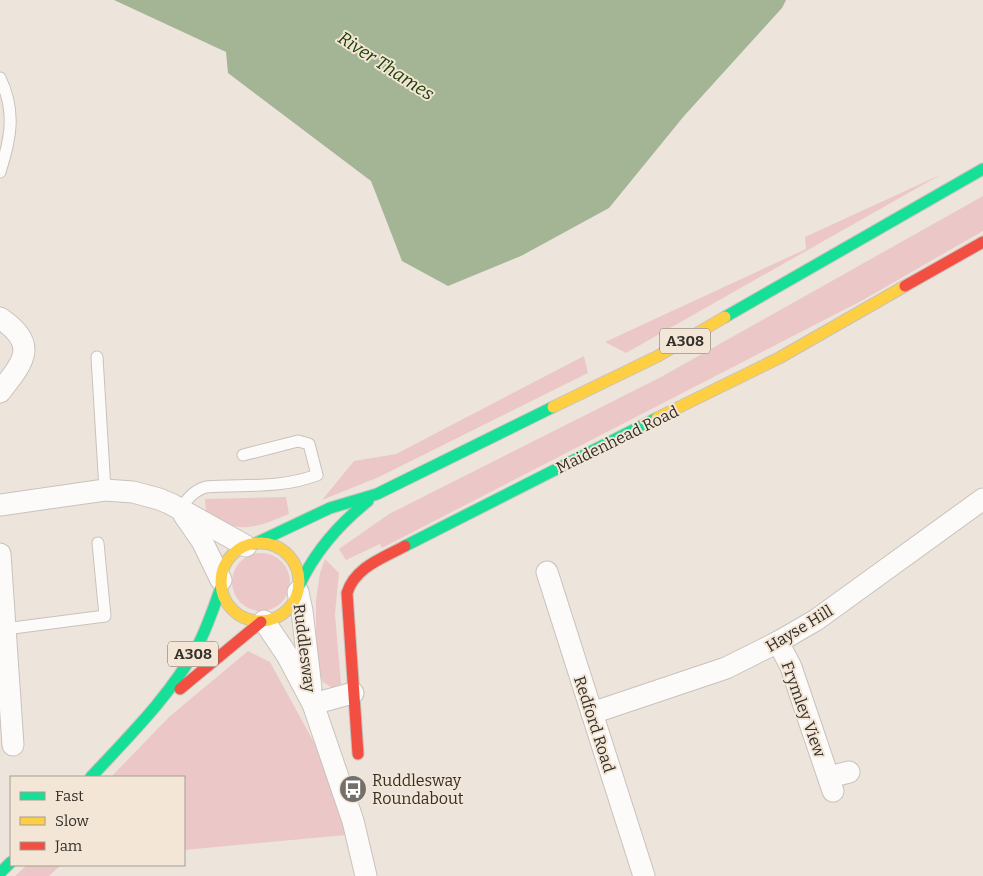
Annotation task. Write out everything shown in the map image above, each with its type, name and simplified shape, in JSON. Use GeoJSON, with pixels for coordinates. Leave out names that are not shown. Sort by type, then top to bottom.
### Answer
{"type":"FeatureCollection","features":[{"type":"Feature","properties":{"kind":"main road","name":"A308"},"geometry":{"type":"LineString","coordinates":[[250,545],[330,508],[377,494],[658,356],[983,169]]}},
{"type":"Feature","properties":{"kind":"main road","name":"Maidenhead Road"},"geometry":{"type":"LineString","coordinates":[[358,754],[348,593],[349,585],[354,576],[360,571],[534,480],[779,358],[983,242]]}},
{"type":"Feature","properties":{"kind":"main road","name":"A308"},"geometry":{"type":"LineString","coordinates":[[299,589],[313,558],[330,536],[350,515],[377,494]]}},
{"type":"Feature","properties":{"kind":"main road"},"geometry":{"type":"LineString","coordinates":[[269,544],[288,554],[296,566],[299,589],[293,603],[285,612],[275,619],[263,621],[244,618],[233,611],[226,601],[221,584],[222,572],[233,554],[250,545],[269,544]]}},
{"type":"Feature","properties":{"kind":"main road","name":"A308"},"geometry":{"type":"LineString","coordinates":[[92,776],[152,712],[180,674],[198,646],[210,618],[221,584]]}},
{"type":"Feature","properties":{"kind":"main road","name":"A308"},"geometry":{"type":"LineString","coordinates":[[152,712],[263,621]]}},
{"type":"Feature","properties":{"kind":"main road"},"geometry":{"type":"LineString","coordinates":[[0,873],[10,863]]}},
{"type":"Feature","properties":{"kind":"street"},"geometry":{"type":"LineString","coordinates":[[0,318],[21,336],[25,350],[19,366],[0,392]]}},
{"type":"Feature","properties":{"kind":"street"},"geometry":{"type":"LineString","coordinates":[[0,505],[105,490],[133,492],[160,499],[250,545]]}},
{"type":"Feature","properties":{"kind":"street","name":"Hayse Hill"},"geometry":{"type":"LineString","coordinates":[[592,713],[726,668],[778,642],[816,620],[983,498]]}},
{"type":"Feature","properties":{"kind":"street"},"geometry":{"type":"LineString","coordinates":[[180,510],[199,535],[221,584]]}},
{"type":"Feature","properties":{"kind":"street"},"geometry":{"type":"LineString","coordinates":[[0,554],[13,745]]}},
{"type":"Feature","properties":{"kind":"street","name":"Redford Road"},"geometry":{"type":"LineString","coordinates":[[547,572],[644,876]]}},
{"type":"Feature","properties":{"kind":"street","name":"Ruddlesway"},"geometry":{"type":"LineString","coordinates":[[299,589],[313,704]]}},
{"type":"Feature","properties":{"kind":"street","name":"Ruddlesway"},"geometry":{"type":"LineString","coordinates":[[263,621],[287,655],[313,704],[353,822],[361,848],[366,876]]}},
{"type":"Feature","properties":{"kind":"street","name":"Frymley View"},"geometry":{"type":"LineString","coordinates":[[778,642],[791,667],[831,784],[849,772]]}},
{"type":"Feature","properties":{"kind":"street"},"geometry":{"type":"LineString","coordinates":[[313,704],[353,693]]}},
{"type":"Feature","properties":{"kind":"lane"},"geometry":{"type":"LineString","coordinates":[[0,172],[4,145],[11,120],[1,83]]}},
{"type":"Feature","properties":{"kind":"lane"},"geometry":{"type":"LineString","coordinates":[[97,357],[105,490]]}},
{"type":"Feature","properties":{"kind":"lane"},"geometry":{"type":"LineString","coordinates":[[180,510],[191,494],[206,487],[271,486],[318,475],[309,444],[298,441],[243,455]]}},
{"type":"Feature","properties":{"kind":"lane"},"geometry":{"type":"LineString","coordinates":[[5,629],[105,616],[98,543]]}},
{"type":"Feature","properties":{"kind":"shaded area"},"geometry":{"type":"Polygon","coordinates":[[[942,174],[626,353],[605,342],[806,249],[805,237],[942,174]]]}},
{"type":"Feature","properties":{"kind":"shaded area"},"geometry":{"type":"Polygon","coordinates":[[[983,196],[983,231],[863,300],[382,548],[380,544],[346,560],[339,549],[389,514],[661,377],[983,196]]]}},
{"type":"Feature","properties":{"kind":"shaded area"},"geometry":{"type":"Polygon","coordinates":[[[584,356],[588,373],[379,477],[322,500],[354,461],[396,454],[584,356]]]}},
{"type":"Feature","properties":{"kind":"shaded area"},"geometry":{"type":"Polygon","coordinates":[[[286,497],[289,514],[251,527],[230,525],[206,512],[205,499],[286,497]]]}},
{"type":"Feature","properties":{"kind":"shaded area"},"geometry":{"type":"Polygon","coordinates":[[[261,553],[272,555],[285,566],[290,582],[288,593],[277,606],[261,611],[250,609],[237,598],[232,582],[234,571],[245,558],[261,553]]]}},
{"type":"Feature","properties":{"kind":"shaded area"},"geometry":{"type":"Polygon","coordinates":[[[325,559],[339,573],[335,614],[341,684],[332,688],[323,682],[316,668],[316,600],[320,573],[325,559]]]}},
{"type":"Feature","properties":{"kind":"shaded area"},"geometry":{"type":"Polygon","coordinates":[[[248,651],[270,662],[334,779],[346,835],[185,850],[185,776],[112,776],[169,717],[248,651]]]}},
{"type":"Feature","properties":{"kind":"shaded area"},"geometry":{"type":"Polygon","coordinates":[[[26,866],[60,866],[49,876],[15,876],[26,866]]]}},
{"type":"Feature","properties":{"kind":"water","name":"River Thames"},"geometry":{"type":"Polygon","coordinates":[[[114,0],[786,0],[782,8],[684,116],[609,208],[521,256],[448,286],[402,261],[371,181],[228,73],[226,52],[114,0]]]}},
{"type":"Feature","properties":{"kind":"traffic: fast"},"geometry":{"type":"LineString","coordinates":[[725,317],[983,169]]}},
{"type":"Feature","properties":{"kind":"traffic: fast"},"geometry":{"type":"LineString","coordinates":[[254,544],[330,508],[377,494],[553,407]]}},
{"type":"Feature","properties":{"kind":"traffic: fast"},"geometry":{"type":"LineString","coordinates":[[405,546],[657,418]]}},
{"type":"Feature","properties":{"kind":"traffic: fast"},"geometry":{"type":"LineString","coordinates":[[299,586],[312,561],[328,539],[368,501]]}},
{"type":"Feature","properties":{"kind":"traffic: fast"},"geometry":{"type":"LineString","coordinates":[[92,776],[162,699],[186,665],[204,632],[221,587]]}},
{"type":"Feature","properties":{"kind":"traffic: fast"},"geometry":{"type":"LineString","coordinates":[[0,873],[10,863]]}},
{"type":"Feature","properties":{"kind":"traffic: slow"},"geometry":{"type":"LineString","coordinates":[[657,418],[779,358],[905,286]]}},
{"type":"Feature","properties":{"kind":"traffic: slow"},"geometry":{"type":"LineString","coordinates":[[553,407],[658,356],[725,317]]}},
{"type":"Feature","properties":{"kind":"traffic: slow"},"geometry":{"type":"LineString","coordinates":[[260,543],[275,546],[288,554],[296,567],[299,582],[296,597],[288,610],[275,618],[260,621],[245,618],[232,610],[224,597],[221,582],[224,567],[232,554],[245,546],[260,543]]}},
{"type":"Feature","properties":{"kind":"traffic: jam"},"geometry":{"type":"LineString","coordinates":[[905,286],[983,242]]}},
{"type":"Feature","properties":{"kind":"traffic: jam"},"geometry":{"type":"LineString","coordinates":[[358,754],[347,593],[356,576],[363,570],[379,559],[405,546]]}},
{"type":"Feature","properties":{"kind":"traffic: jam"},"geometry":{"type":"LineString","coordinates":[[180,689],[261,622]]}},
{"type":"Feature","properties":{"kind":"place","name":"Ruddlesway Roundabout"},"geometry":{"type":"Point","coordinates":[353,789]}}]}
